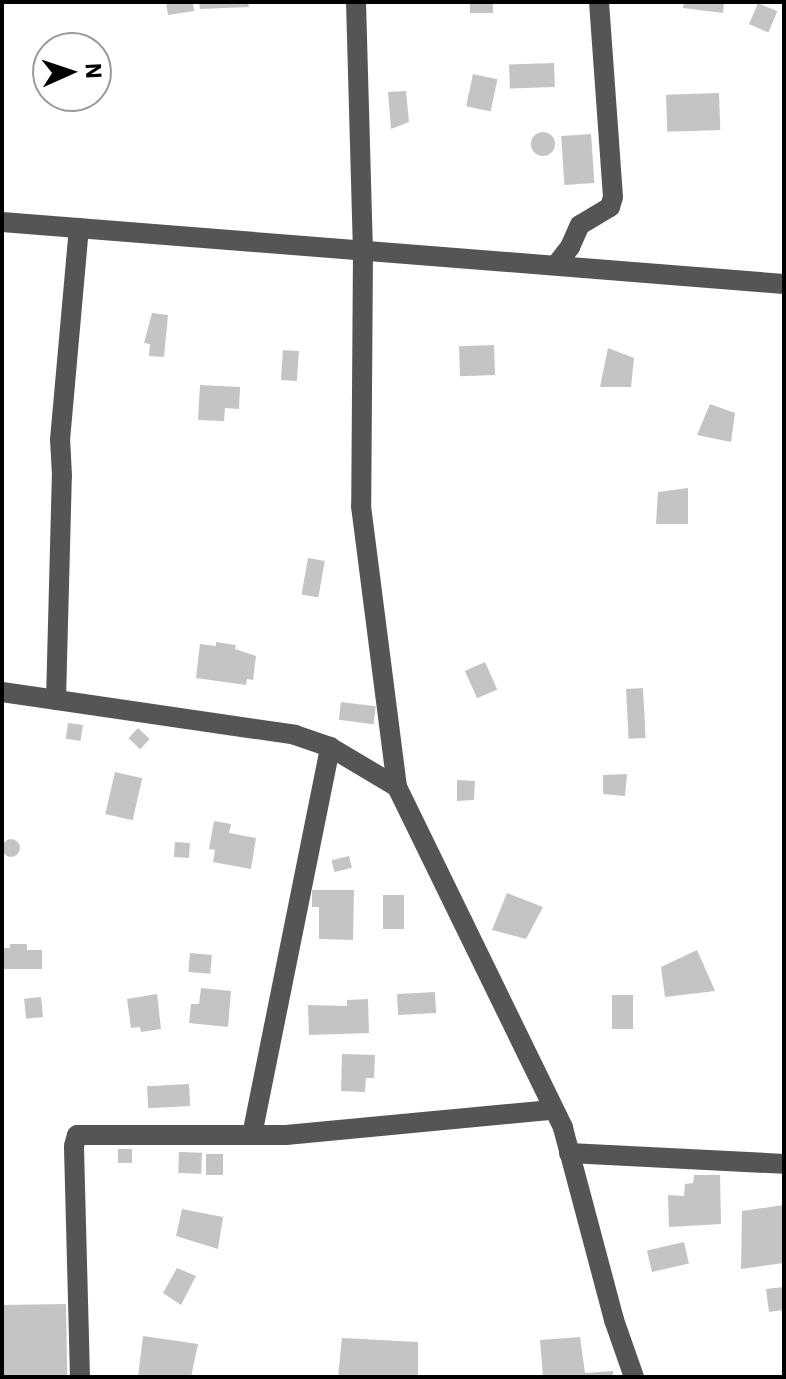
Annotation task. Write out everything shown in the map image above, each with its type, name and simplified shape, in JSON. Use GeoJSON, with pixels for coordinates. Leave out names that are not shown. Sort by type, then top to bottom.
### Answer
{"type":"FeatureCollection","features":[{"type":"Feature","properties":{"kind":"street"},"geometry":{"type":"LineString","coordinates":[[356,2],[363,249],[361,506],[397,787],[563,1128],[614,1320],[634,1377]]}},
{"type":"Feature","properties":{"kind":"street"},"geometry":{"type":"LineString","coordinates":[[556,265],[570,247],[580,225],[610,207],[613,197],[599,2]]}},
{"type":"Feature","properties":{"kind":"street"},"geometry":{"type":"LineString","coordinates":[[2,222],[784,284]]}},
{"type":"Feature","properties":{"kind":"street"},"geometry":{"type":"LineString","coordinates":[[56,700],[62,476],[60,440],[79,228]]}},
{"type":"Feature","properties":{"kind":"street"},"geometry":{"type":"LineString","coordinates":[[2,692],[295,735],[330,747],[397,787]]}},
{"type":"Feature","properties":{"kind":"street"},"geometry":{"type":"LineString","coordinates":[[252,1135],[330,747]]}},
{"type":"Feature","properties":{"kind":"street"},"geometry":{"type":"LineString","coordinates":[[80,1377],[74,1146],[77,1135],[252,1135],[552,1110]]}},
{"type":"Feature","properties":{"kind":"street"},"geometry":{"type":"LineString","coordinates":[[569,1153],[784,1164]]}},
{"type":"Feature","properties":{"kind":"building"},"geometry":{"type":"Polygon","coordinates":[[[166,2],[193,2],[194,11],[168,15],[166,2]]]}},
{"type":"Feature","properties":{"kind":"building"},"geometry":{"type":"Polygon","coordinates":[[[199,2],[248,2],[249,7],[200,9],[199,2]]]}},
{"type":"Feature","properties":{"kind":"building"},"geometry":{"type":"Polygon","coordinates":[[[470,2],[493,2],[493,13],[470,13],[470,2]]]}},
{"type":"Feature","properties":{"kind":"building"},"geometry":{"type":"Polygon","coordinates":[[[684,2],[724,2],[723,13],[683,8],[684,2]]]}},
{"type":"Feature","properties":{"kind":"building"},"geometry":{"type":"Polygon","coordinates":[[[758,3],[777,11],[768,32],[749,24],[758,3]]]}},
{"type":"Feature","properties":{"kind":"building"},"geometry":{"type":"Polygon","coordinates":[[[554,63],[555,87],[510,89],[509,65],[554,63]]]}},
{"type":"Feature","properties":{"kind":"building"},"geometry":{"type":"Polygon","coordinates":[[[473,74],[497,79],[491,111],[466,106],[473,74]]]}},
{"type":"Feature","properties":{"kind":"building"},"geometry":{"type":"Polygon","coordinates":[[[406,91],[409,122],[391,129],[388,92],[406,91]]]}},
{"type":"Feature","properties":{"kind":"building"},"geometry":{"type":"Polygon","coordinates":[[[719,93],[720,130],[667,132],[666,95],[719,93]]]}},
{"type":"Feature","properties":{"kind":"building"},"geometry":{"type":"Polygon","coordinates":[[[543,132],[552,135],[555,144],[552,153],[543,156],[534,153],[531,144],[534,135],[543,132]]]}},
{"type":"Feature","properties":{"kind":"building"},"geometry":{"type":"Polygon","coordinates":[[[591,134],[594,183],[564,185],[561,136],[591,134]]]}},
{"type":"Feature","properties":{"kind":"building"},"geometry":{"type":"Polygon","coordinates":[[[152,313],[168,315],[164,357],[149,356],[150,344],[144,343],[152,313]]]}},
{"type":"Feature","properties":{"kind":"building"},"geometry":{"type":"Polygon","coordinates":[[[494,345],[495,375],[460,376],[459,346],[494,345]]]}},
{"type":"Feature","properties":{"kind":"building"},"geometry":{"type":"Polygon","coordinates":[[[608,348],[634,358],[631,387],[600,387],[608,348]]]}},
{"type":"Feature","properties":{"kind":"building"},"geometry":{"type":"Polygon","coordinates":[[[283,350],[299,351],[297,381],[281,380],[283,350]]]}},
{"type":"Feature","properties":{"kind":"building"},"geometry":{"type":"Polygon","coordinates":[[[200,385],[240,387],[239,409],[225,408],[224,421],[198,420],[200,385]]]}},
{"type":"Feature","properties":{"kind":"building"},"geometry":{"type":"Polygon","coordinates":[[[710,404],[735,413],[731,442],[697,435],[710,404]]]}},
{"type":"Feature","properties":{"kind":"building"},"geometry":{"type":"Polygon","coordinates":[[[688,488],[688,524],[656,524],[658,492],[688,488]]]}},
{"type":"Feature","properties":{"kind":"building"},"geometry":{"type":"Polygon","coordinates":[[[308,558],[325,561],[318,597],[302,594],[308,558]]]}},
{"type":"Feature","properties":{"kind":"building"},"geometry":{"type":"Polygon","coordinates":[[[216,642],[236,645],[235,649],[256,656],[253,680],[247,679],[246,685],[196,678],[200,644],[216,646],[216,642]]]}},
{"type":"Feature","properties":{"kind":"building"},"geometry":{"type":"Polygon","coordinates":[[[485,662],[497,689],[477,698],[465,671],[485,662]]]}},
{"type":"Feature","properties":{"kind":"building"},"geometry":{"type":"Polygon","coordinates":[[[643,688],[646,738],[629,739],[626,689],[643,688]]]}},
{"type":"Feature","properties":{"kind":"building"},"geometry":{"type":"Polygon","coordinates":[[[341,702],[376,706],[374,724],[339,720],[341,702]]]}},
{"type":"Feature","properties":{"kind":"building"},"geometry":{"type":"Polygon","coordinates":[[[68,723],[83,725],[81,741],[66,739],[68,723]]]}},
{"type":"Feature","properties":{"kind":"building"},"geometry":{"type":"Polygon","coordinates":[[[138,728],[150,739],[140,749],[128,738],[138,728]]]}},
{"type":"Feature","properties":{"kind":"building"},"geometry":{"type":"Polygon","coordinates":[[[115,772],[142,778],[133,820],[105,814],[115,772]]]}},
{"type":"Feature","properties":{"kind":"building"},"geometry":{"type":"Polygon","coordinates":[[[627,774],[625,796],[603,794],[603,775],[627,774]]]}},
{"type":"Feature","properties":{"kind":"building"},"geometry":{"type":"Polygon","coordinates":[[[457,780],[475,781],[474,800],[457,801],[457,780]]]}},
{"type":"Feature","properties":{"kind":"building"},"geometry":{"type":"Polygon","coordinates":[[[214,821],[231,824],[229,833],[256,838],[251,869],[213,862],[215,850],[209,849],[214,821]]]}},
{"type":"Feature","properties":{"kind":"building"},"geometry":{"type":"Polygon","coordinates":[[[7,839],[15,839],[20,848],[18,855],[7,857],[2,852],[2,844],[7,839]]]}},
{"type":"Feature","properties":{"kind":"building"},"geometry":{"type":"Polygon","coordinates":[[[175,842],[190,843],[189,858],[174,857],[175,842]]]}},
{"type":"Feature","properties":{"kind":"building"},"geometry":{"type":"Polygon","coordinates":[[[349,856],[352,868],[334,872],[332,860],[349,856]]]}},
{"type":"Feature","properties":{"kind":"building"},"geometry":{"type":"Polygon","coordinates":[[[312,890],[354,890],[353,940],[319,939],[319,907],[312,907],[312,890]]]}},
{"type":"Feature","properties":{"kind":"building"},"geometry":{"type":"Polygon","coordinates":[[[507,893],[543,907],[526,939],[492,930],[507,893]]]}},
{"type":"Feature","properties":{"kind":"building"},"geometry":{"type":"Polygon","coordinates":[[[383,895],[404,895],[404,929],[383,929],[383,895]]]}},
{"type":"Feature","properties":{"kind":"building"},"geometry":{"type":"Polygon","coordinates":[[[10,944],[27,944],[27,950],[42,950],[42,969],[2,969],[2,948],[10,948],[10,944]]]}},
{"type":"Feature","properties":{"kind":"building"},"geometry":{"type":"Polygon","coordinates":[[[697,950],[715,991],[665,997],[661,967],[697,950]]]}},
{"type":"Feature","properties":{"kind":"building"},"geometry":{"type":"Polygon","coordinates":[[[190,953],[212,955],[210,974],[188,972],[190,953]]]}},
{"type":"Feature","properties":{"kind":"building"},"geometry":{"type":"Polygon","coordinates":[[[201,988],[231,991],[228,1027],[189,1023],[191,1004],[199,1004],[201,988]]]}},
{"type":"Feature","properties":{"kind":"building"},"geometry":{"type":"Polygon","coordinates":[[[435,992],[436,1013],[398,1015],[397,994],[435,992]]]}},
{"type":"Feature","properties":{"kind":"building"},"geometry":{"type":"Polygon","coordinates":[[[157,994],[161,1029],[141,1032],[140,1027],[131,1028],[127,999],[157,994]]]}},
{"type":"Feature","properties":{"kind":"building"},"geometry":{"type":"Polygon","coordinates":[[[612,995],[633,995],[633,1029],[612,1029],[612,995]]]}},
{"type":"Feature","properties":{"kind":"building"},"geometry":{"type":"Polygon","coordinates":[[[41,997],[43,1017],[26,1019],[24,999],[41,997]]]}},
{"type":"Feature","properties":{"kind":"building"},"geometry":{"type":"Polygon","coordinates":[[[368,999],[369,1033],[309,1035],[308,1005],[347,1006],[347,1000],[368,999]]]}},
{"type":"Feature","properties":{"kind":"building"},"geometry":{"type":"Polygon","coordinates":[[[342,1054],[375,1055],[374,1078],[366,1078],[365,1092],[341,1091],[342,1054]]]}},
{"type":"Feature","properties":{"kind":"building"},"geometry":{"type":"Polygon","coordinates":[[[189,1084],[190,1106],[148,1108],[147,1086],[189,1084]]]}},
{"type":"Feature","properties":{"kind":"building"},"geometry":{"type":"Polygon","coordinates":[[[118,1149],[132,1149],[132,1163],[118,1163],[118,1149]]]}},
{"type":"Feature","properties":{"kind":"building"},"geometry":{"type":"Polygon","coordinates":[[[179,1152],[202,1153],[201,1174],[178,1173],[179,1152]]]}},
{"type":"Feature","properties":{"kind":"building"},"geometry":{"type":"Polygon","coordinates":[[[206,1154],[223,1154],[223,1175],[206,1175],[206,1154]]]}},
{"type":"Feature","properties":{"kind":"building"},"geometry":{"type":"Polygon","coordinates":[[[694,1175],[720,1175],[721,1224],[669,1227],[668,1195],[684,1196],[685,1184],[693,1183],[694,1175]]]}},
{"type":"Feature","properties":{"kind":"building"},"geometry":{"type":"Polygon","coordinates":[[[784,1205],[784,1263],[741,1269],[742,1211],[784,1205]]]}},
{"type":"Feature","properties":{"kind":"building"},"geometry":{"type":"Polygon","coordinates":[[[182,1209],[223,1217],[218,1249],[176,1236],[182,1209]]]}},
{"type":"Feature","properties":{"kind":"building"},"geometry":{"type":"Polygon","coordinates":[[[684,1242],[689,1263],[652,1272],[647,1251],[684,1242]]]}},
{"type":"Feature","properties":{"kind":"building"},"geometry":{"type":"Polygon","coordinates":[[[177,1268],[196,1276],[181,1305],[163,1293],[177,1268]]]}},
{"type":"Feature","properties":{"kind":"building"},"geometry":{"type":"Polygon","coordinates":[[[784,1287],[784,1310],[769,1312],[766,1289],[784,1287]]]}},
{"type":"Feature","properties":{"kind":"building"},"geometry":{"type":"Polygon","coordinates":[[[66,1304],[67,1377],[3,1377],[2,1305],[66,1304]]]}},
{"type":"Feature","properties":{"kind":"building"},"geometry":{"type":"Polygon","coordinates":[[[143,1336],[198,1344],[191,1377],[138,1377],[143,1336]]]}},
{"type":"Feature","properties":{"kind":"building"},"geometry":{"type":"Polygon","coordinates":[[[580,1337],[585,1373],[613,1371],[613,1377],[543,1377],[540,1340],[580,1337]]]}},
{"type":"Feature","properties":{"kind":"building"},"geometry":{"type":"Polygon","coordinates":[[[342,1338],[418,1342],[418,1377],[338,1377],[342,1338]]]}}]}
